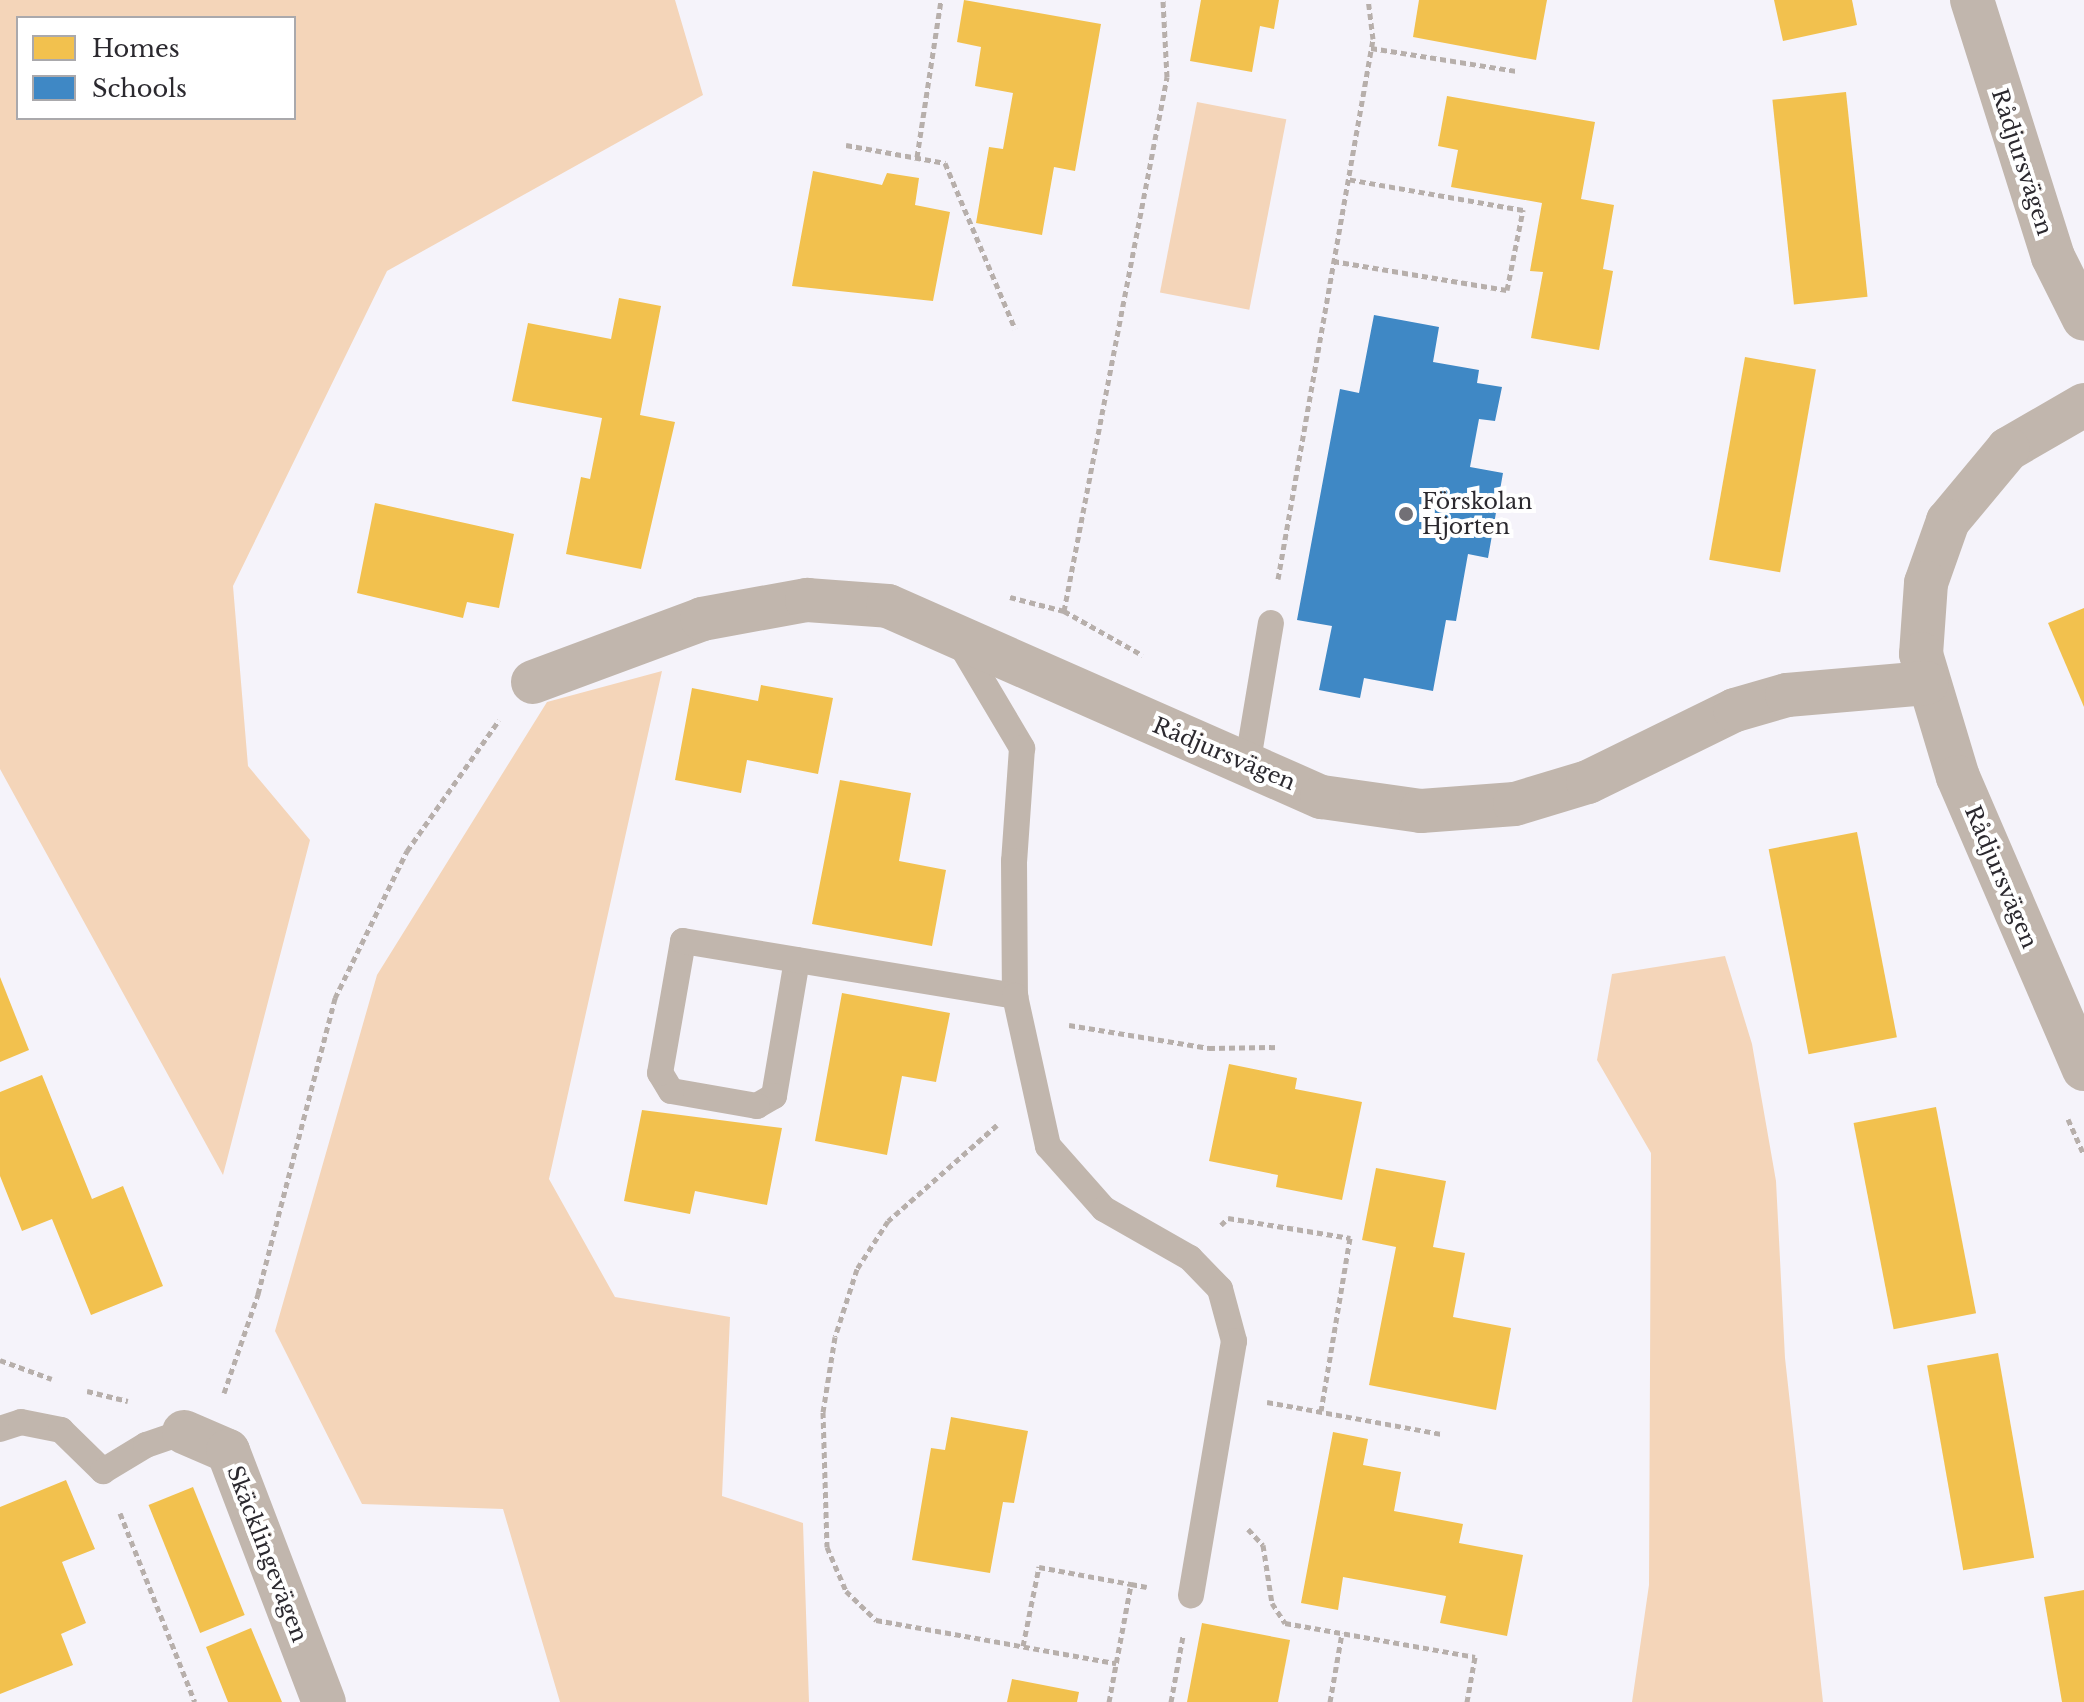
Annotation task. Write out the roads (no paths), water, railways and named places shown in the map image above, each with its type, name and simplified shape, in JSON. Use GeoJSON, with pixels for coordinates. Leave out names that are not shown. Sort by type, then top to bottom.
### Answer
{"type":"FeatureCollection","features":[{"type":"Feature","properties":{"kind":"street","name":"Rådjursvägen"},"geometry":{"type":"LineString","coordinates":[[1972,0],[2053,257],[2084,319]]}},
{"type":"Feature","properties":{"kind":"street","name":"Rådjursvägen"},"geometry":{"type":"LineString","coordinates":[[2084,405],[2008,449],[1948,521],[1926,583],[1921,618],[1926,683],[1958,777],[2084,1069]]}},
{"type":"Feature","properties":{"kind":"street","name":"Rådjursvägen"},"geometry":{"type":"LineString","coordinates":[[533,682],[702,619],[807,600],[888,606],[1247,766],[1338,802],[1421,811],[1515,804],[1588,782],[1735,710],[1774,698],[1926,683]]}},
{"type":"Feature","properties":{"kind":"street","name":"Skäcklingevägen"},"geometry":{"type":"LineString","coordinates":[[184,1432],[228,1451],[324,1702]]}},
{"type":"Feature","properties":{"kind":"lane"},"geometry":{"type":"LineString","coordinates":[[1247,766],[1271,623]]}},
{"type":"Feature","properties":{"kind":"lane"},"geometry":{"type":"LineString","coordinates":[[956,636],[1022,748],[1014,861],[1017,1006],[1048,1146],[1079,1186],[1104,1209],[1190,1258],[1220,1289],[1229,1311],[1234,1341],[1227,1395],[1191,1595]]}},
{"type":"Feature","properties":{"kind":"lane"},"geometry":{"type":"LineString","coordinates":[[797,960],[774,1096],[757,1106],[671,1091],[660,1073],[683,941],[797,960],[1017,1006]]}},
{"type":"Feature","properties":{"kind":"lane"},"geometry":{"type":"LineString","coordinates":[[0,1429],[21,1422],[61,1430],[103,1471],[146,1445],[184,1432]]}},
{"type":"Feature","properties":{"kind":"place","name":"Förskolan Hjorten"},"geometry":{"type":"Point","coordinates":[1406,514]}}]}
